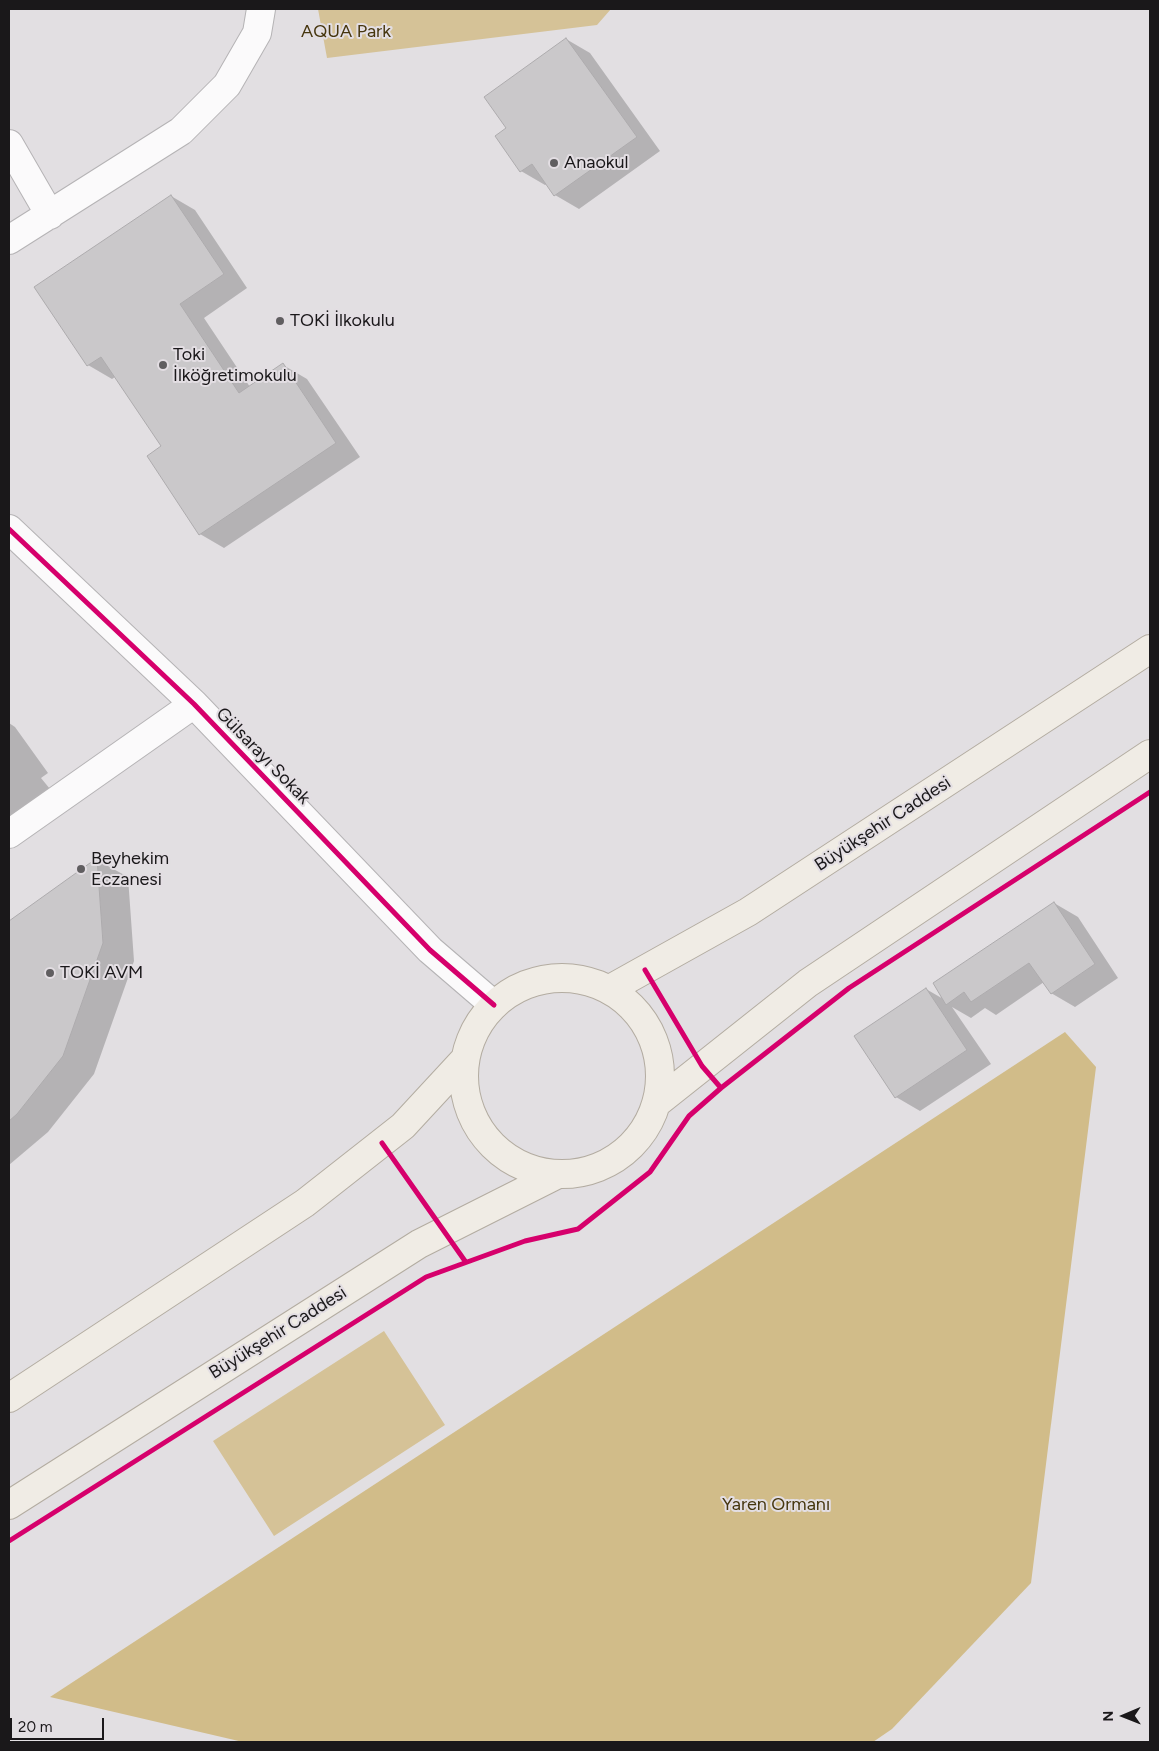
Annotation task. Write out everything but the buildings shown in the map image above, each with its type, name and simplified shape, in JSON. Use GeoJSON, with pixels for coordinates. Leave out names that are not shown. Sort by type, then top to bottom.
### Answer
{"type":"FeatureCollection","features":[{"type":"Feature","properties":{"kind":"main road","name":"Büyükşehir Caddesi"},"geometry":{"type":"LineString","coordinates":[[610,989],[748,912],[1150,649]]}},
{"type":"Feature","properties":{"kind":"main road"},"geometry":{"type":"LineString","coordinates":[[658,1102],[808,983],[1150,754]]}},
{"type":"Feature","properties":{"kind":"main road"},"geometry":{"type":"LineString","coordinates":[[550,978],[581,978],[610,989],[635,1008],[652,1035],[661,1068],[658,1102],[644,1132],[620,1156],[589,1171],[556,1175],[523,1167],[494,1148],[474,1121],[465,1091],[465,1059],[475,1030],[494,1005],[520,987],[550,978]]}},
{"type":"Feature","properties":{"kind":"main road"},"geometry":{"type":"LineString","coordinates":[[9,1398],[305,1204],[403,1126],[465,1059]]}},
{"type":"Feature","properties":{"kind":"main road","name":"Büyükşehir Caddesi"},"geometry":{"type":"LineString","coordinates":[[9,1505],[419,1244],[556,1175]]}},
{"type":"Feature","properties":{"kind":"street"},"geometry":{"type":"LineString","coordinates":[[9,240],[182,131],[227,85],[257,33],[261,9]]}},
{"type":"Feature","properties":{"kind":"street"},"geometry":{"type":"LineString","coordinates":[[9,144],[50,215]]}},
{"type":"Feature","properties":{"kind":"street","name":"Gülsarayı Sokak"},"geometry":{"type":"LineString","coordinates":[[9,530],[194,704],[430,950],[494,1005]]}},
{"type":"Feature","properties":{"kind":"street"},"geometry":{"type":"LineString","coordinates":[[9,834],[194,704]]}},
{"type":"Feature","properties":{"kind":"green space","name":"AQUA Park"},"geometry":{"type":"Polygon","coordinates":[[[318,9],[611,9],[597,25],[327,58],[318,9]]]}},
{"type":"Feature","properties":{"kind":"green space","name":"Yaren Ormanı"},"geometry":{"type":"Polygon","coordinates":[[[1065,1032],[1096,1067],[1031,1583],[892,1729],[873,1742],[243,1742],[50,1697],[1065,1032]]]}},
{"type":"Feature","properties":{"kind":"green space"},"geometry":{"type":"Polygon","coordinates":[[[384,1331],[445,1425],[274,1536],[213,1441],[384,1331]]]}},
{"type":"Feature","properties":{"kind":"cycle path"},"geometry":{"type":"LineString","coordinates":[[9,529],[194,704],[430,950],[494,1005]]}},
{"type":"Feature","properties":{"kind":"cycle path"},"geometry":{"type":"LineString","coordinates":[[9,1541],[426,1277],[525,1241],[578,1229],[650,1172],[689,1116],[721,1088],[849,988],[1150,792]]}},
{"type":"Feature","properties":{"kind":"cycle path"},"geometry":{"type":"LineString","coordinates":[[645,970],[702,1066],[721,1088]]}},
{"type":"Feature","properties":{"kind":"cycle path"},"geometry":{"type":"LineString","coordinates":[[382,1143],[465,1261]]}},
{"type":"Feature","properties":{"kind":"place","name":"Anaokul"},"geometry":{"type":"Point","coordinates":[554,163]}},
{"type":"Feature","properties":{"kind":"place","name":"TOKİ İlkokulu"},"geometry":{"type":"Point","coordinates":[280,321]}},
{"type":"Feature","properties":{"kind":"place","name":"Toki İlköğretimokulu"},"geometry":{"type":"Point","coordinates":[163,365]}},
{"type":"Feature","properties":{"kind":"place","name":"Beyhekim Eczanesi"},"geometry":{"type":"Point","coordinates":[81,869]}},
{"type":"Feature","properties":{"kind":"place","name":"TOKİ AVM"},"geometry":{"type":"Point","coordinates":[50,973]}}]}
